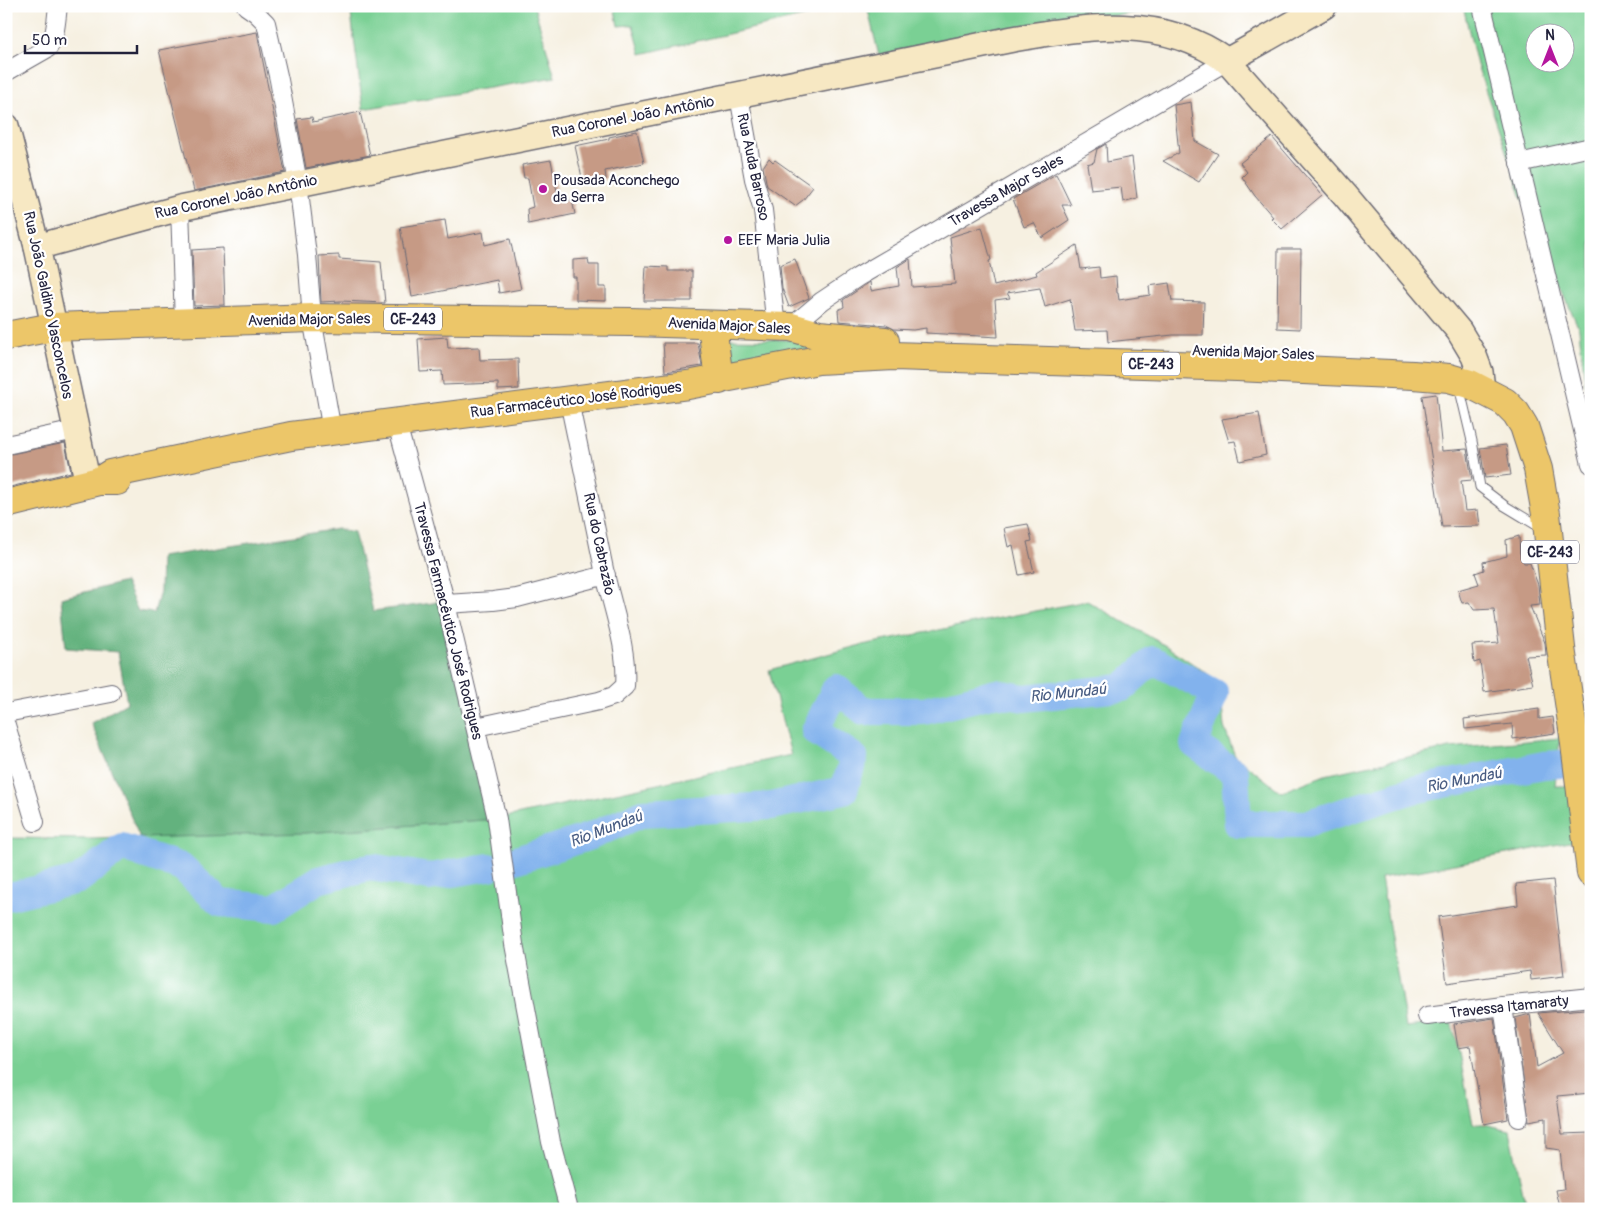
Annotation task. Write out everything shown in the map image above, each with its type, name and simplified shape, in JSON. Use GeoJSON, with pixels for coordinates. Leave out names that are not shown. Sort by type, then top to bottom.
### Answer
{"type":"FeatureCollection","features":[{"type":"Feature","properties":{"kind":"main road","name":"Avenida Major Sales"},"geometry":{"type":"LineString","coordinates":[[6,336],[53,328],[312,318],[631,322],[783,327],[818,347],[841,338],[928,343],[1014,353],[1414,375],[1473,381]]}},
{"type":"Feature","properties":{"kind":"main road"},"geometry":{"type":"LineString","coordinates":[[712,325],[719,380]]}},
{"type":"Feature","properties":{"kind":"main road","name":"Rua Farmacêutico José Rodrigues"},"geometry":{"type":"LineString","coordinates":[[6,504],[93,483],[116,482],[309,442],[320,432],[397,424],[719,380],[818,347]]}},
{"type":"Feature","properties":{"kind":"main road","name":"CE-243"},"geometry":{"type":"LineString","coordinates":[[1473,381],[1505,402],[1516,413],[1524,426],[1538,469],[1556,530],[1560,648],[1585,736]]}},
{"type":"Feature","properties":{"kind":"main road"},"geometry":{"type":"LineString","coordinates":[[1585,736],[1580,783],[1591,872]]}},
{"type":"Feature","properties":{"kind":"street"},"geometry":{"type":"LineString","coordinates":[[6,72],[48,48],[52,43],[58,6]]}},
{"type":"Feature","properties":{"kind":"street"},"geometry":{"type":"LineString","coordinates":[[246,6],[266,23],[298,183],[307,255],[320,432]]}},
{"type":"Feature","properties":{"kind":"street"},"geometry":{"type":"LineString","coordinates":[[1227,61],[1324,6]]}},
{"type":"Feature","properties":{"kind":"street"},"geometry":{"type":"LineString","coordinates":[[1482,6],[1591,464]]}},
{"type":"Feature","properties":{"kind":"street","name":"Rua Coronel João Antônio"},"geometry":{"type":"LineString","coordinates":[[37,247],[180,208],[1013,39],[1087,28],[1121,27],[1149,29],[1171,33],[1204,45],[1227,61],[1345,195],[1444,313],[1474,356],[1473,381]]}},
{"type":"Feature","properties":{"kind":"street","name":"Travessa Major Sales"},"geometry":{"type":"LineString","coordinates":[[783,327],[858,278],[1227,61]]}},
{"type":"Feature","properties":{"kind":"street","name":"Rua Auda Barroso"},"geometry":{"type":"LineString","coordinates":[[739,96],[754,179],[763,210],[783,327]]}},
{"type":"Feature","properties":{"kind":"street","name":"Rua João Galdino Vasconcelos"},"geometry":{"type":"LineString","coordinates":[[6,126],[37,247],[76,430],[93,483]]}},
{"type":"Feature","properties":{"kind":"street"},"geometry":{"type":"LineString","coordinates":[[1520,163],[1591,148]]}},
{"type":"Feature","properties":{"kind":"street"},"geometry":{"type":"LineString","coordinates":[[180,208],[184,323]]}},
{"type":"Feature","properties":{"kind":"street","name":"Rua do Cabrazão"},"geometry":{"type":"LineString","coordinates":[[476,727],[599,701],[614,696],[625,686],[626,672],[621,642],[569,401]]}},
{"type":"Feature","properties":{"kind":"street","name":"Travessa Farmacêutico José Rodrigues"},"geometry":{"type":"LineString","coordinates":[[397,424],[446,604],[497,819],[514,944],[549,1133],[569,1209]]}},
{"type":"Feature","properties":{"kind":"street"},"geometry":{"type":"LineString","coordinates":[[6,445],[76,430]]}},
{"type":"Feature","properties":{"kind":"street"},"geometry":{"type":"LineString","coordinates":[[446,604],[517,598],[606,575]]}},
{"type":"Feature","properties":{"kind":"street"},"geometry":{"type":"LineString","coordinates":[[6,713],[111,693]]}},
{"type":"Feature","properties":{"kind":"street"},"geometry":{"type":"LineString","coordinates":[[6,725],[35,822]]}},
{"type":"Feature","properties":{"kind":"street","name":"Travessa Itamaraty"},"geometry":{"type":"LineString","coordinates":[[1427,1016],[1591,997]]}},
{"type":"Feature","properties":{"kind":"street"},"geometry":{"type":"LineString","coordinates":[[1503,1006],[1519,1118]]}},
{"type":"Feature","properties":{"kind":"lane"},"geometry":{"type":"LineString","coordinates":[[1473,381],[1472,441],[1480,488],[1504,506],[1556,530]]}},
{"type":"Feature","properties":{"kind":"green space"},"geometry":{"type":"Polygon","coordinates":[[[350,6],[534,6],[555,77],[363,109],[350,6]]]}},
{"type":"Feature","properties":{"kind":"green space"},"geometry":{"type":"Polygon","coordinates":[[[614,6],[850,6],[641,54],[633,25],[618,26],[614,6]]]}},
{"type":"Feature","properties":{"kind":"green space"},"geometry":{"type":"Polygon","coordinates":[[[867,6],[1173,6],[879,56],[867,6]]]}},
{"type":"Feature","properties":{"kind":"green space"},"geometry":{"type":"Polygon","coordinates":[[[1463,6],[1591,6],[1591,436],[1579,329],[1521,195],[1477,65],[1463,6]]]}},
{"type":"Feature","properties":{"kind":"green space"},"geometry":{"type":"Polygon","coordinates":[[[724,339],[798,340],[808,344],[808,350],[727,366],[724,339]]]}},
{"type":"Feature","properties":{"kind":"green space"},"geometry":{"type":"Polygon","coordinates":[[[338,529],[354,532],[373,611],[433,603],[445,599],[497,819],[305,833],[140,838],[91,723],[127,703],[118,652],[66,648],[61,598],[125,582],[138,611],[154,613],[160,591],[161,557],[338,529]]]}},
{"type":"Feature","properties":{"kind":"green space"},"geometry":{"type":"Polygon","coordinates":[[[1087,601],[1166,646],[1220,682],[1224,727],[1235,756],[1281,792],[1325,775],[1450,748],[1560,738],[1555,786],[1591,786],[1591,838],[1381,878],[1406,1027],[1451,1022],[1473,1124],[1484,1124],[1510,1130],[1526,1209],[6,1209],[6,838],[89,839],[305,833],[497,819],[791,755],[769,670],[857,646],[1087,601]]]}},
{"type":"Feature","properties":{"kind":"building"},"geometry":{"type":"Polygon","coordinates":[[[257,32],[285,172],[194,191],[159,50],[257,32]]]}},
{"type":"Feature","properties":{"kind":"building"},"geometry":{"type":"Polygon","coordinates":[[[1191,102],[1195,141],[1218,154],[1199,182],[1163,161],[1179,153],[1174,105],[1191,102]]]}},
{"type":"Feature","properties":{"kind":"building"},"geometry":{"type":"Polygon","coordinates":[[[360,112],[370,155],[306,168],[297,119],[312,117],[313,122],[360,112]]]}},
{"type":"Feature","properties":{"kind":"building"},"geometry":{"type":"Polygon","coordinates":[[[637,131],[644,163],[605,171],[606,179],[583,182],[575,146],[637,131]]]}},
{"type":"Feature","properties":{"kind":"building"},"geometry":{"type":"Polygon","coordinates":[[[1272,137],[1322,195],[1282,229],[1271,218],[1273,217],[1242,177],[1247,172],[1240,163],[1272,137]]]}},
{"type":"Feature","properties":{"kind":"building"},"geometry":{"type":"Polygon","coordinates":[[[1106,144],[1107,162],[1132,157],[1137,198],[1123,202],[1121,187],[1091,190],[1087,164],[1094,162],[1097,149],[1106,144]]]}},
{"type":"Feature","properties":{"kind":"building"},"geometry":{"type":"Polygon","coordinates":[[[769,158],[773,162],[775,160],[813,187],[803,200],[795,206],[767,186],[763,167],[769,158]]]}},
{"type":"Feature","properties":{"kind":"building","name":"Pousada Aconchego da Serra"},"geometry":{"type":"Polygon","coordinates":[[[551,160],[559,201],[572,200],[575,214],[528,224],[527,209],[533,207],[528,178],[524,178],[522,165],[551,160]]]}},
{"type":"Feature","properties":{"kind":"building"},"geometry":{"type":"Polygon","coordinates":[[[1056,174],[1071,205],[1062,205],[1069,220],[1042,238],[1034,223],[1024,227],[1013,199],[1056,174]]]}},
{"type":"Feature","properties":{"kind":"building"},"geometry":{"type":"Polygon","coordinates":[[[445,220],[448,239],[483,232],[485,245],[510,239],[521,289],[499,293],[497,280],[412,297],[400,227],[445,220]]]}},
{"type":"Feature","properties":{"kind":"building"},"geometry":{"type":"Polygon","coordinates":[[[982,227],[991,260],[989,261],[994,286],[1037,275],[1036,272],[1077,245],[1081,269],[1099,267],[1100,278],[1116,276],[1119,300],[1150,295],[1149,286],[1169,283],[1172,301],[1204,302],[1203,335],[1173,335],[1108,342],[1107,330],[1075,331],[1070,299],[1045,307],[1040,288],[1007,293],[1010,298],[995,300],[998,337],[926,333],[926,328],[913,330],[894,329],[886,325],[839,321],[838,310],[844,307],[843,300],[870,282],[871,291],[899,286],[897,267],[910,259],[912,287],[955,284],[950,237],[982,227]]]}},
{"type":"Feature","properties":{"kind":"building"},"geometry":{"type":"Polygon","coordinates":[[[223,248],[225,305],[194,306],[192,250],[223,248]]]}},
{"type":"Feature","properties":{"kind":"building"},"geometry":{"type":"Polygon","coordinates":[[[1278,249],[1301,249],[1300,329],[1277,328],[1278,249]]]}},
{"type":"Feature","properties":{"kind":"building"},"geometry":{"type":"Polygon","coordinates":[[[339,255],[339,259],[381,262],[385,303],[321,302],[319,256],[339,255]]]}},
{"type":"Feature","properties":{"kind":"building"},"geometry":{"type":"Polygon","coordinates":[[[588,259],[589,265],[599,265],[599,287],[606,287],[606,301],[576,300],[576,277],[573,277],[573,260],[588,259]]]}},
{"type":"Feature","properties":{"kind":"building"},"geometry":{"type":"Polygon","coordinates":[[[795,259],[809,298],[789,307],[782,288],[780,265],[795,259]]]}},
{"type":"Feature","properties":{"kind":"building"},"geometry":{"type":"Polygon","coordinates":[[[646,266],[668,267],[668,271],[692,271],[692,301],[644,301],[646,266]]]}},
{"type":"Feature","properties":{"kind":"building"},"geometry":{"type":"Polygon","coordinates":[[[447,337],[448,348],[479,347],[480,360],[518,359],[519,389],[498,390],[498,383],[443,385],[442,371],[420,372],[418,339],[447,337]]]}},
{"type":"Feature","properties":{"kind":"building"},"geometry":{"type":"Polygon","coordinates":[[[663,343],[698,343],[702,366],[665,372],[663,343]]]}},
{"type":"Feature","properties":{"kind":"building"},"geometry":{"type":"Polygon","coordinates":[[[1436,394],[1442,451],[1467,449],[1472,480],[1461,481],[1465,511],[1478,510],[1480,526],[1442,527],[1422,396],[1436,394]]]}},
{"type":"Feature","properties":{"kind":"building"},"geometry":{"type":"Polygon","coordinates":[[[1259,413],[1266,455],[1240,461],[1235,441],[1229,442],[1222,419],[1259,413]]]}},
{"type":"Feature","properties":{"kind":"building"},"geometry":{"type":"Polygon","coordinates":[[[65,443],[71,472],[6,488],[6,455],[65,443]]]}},
{"type":"Feature","properties":{"kind":"building"},"geometry":{"type":"Polygon","coordinates":[[[1506,445],[1511,475],[1485,478],[1480,448],[1506,445]]]}},
{"type":"Feature","properties":{"kind":"building"},"geometry":{"type":"Polygon","coordinates":[[[1028,524],[1032,541],[1027,542],[1034,572],[1019,575],[1013,545],[1008,547],[1004,528],[1028,524]]]}},
{"type":"Feature","properties":{"kind":"building"},"geometry":{"type":"Polygon","coordinates":[[[1519,536],[1520,553],[1524,563],[1530,563],[1538,585],[1540,605],[1530,606],[1545,643],[1546,655],[1526,656],[1533,685],[1484,692],[1480,661],[1474,663],[1472,645],[1499,643],[1494,609],[1474,610],[1469,602],[1462,603],[1458,590],[1479,584],[1475,573],[1484,570],[1483,562],[1507,556],[1506,540],[1519,536]]]}},
{"type":"Feature","properties":{"kind":"building"},"geometry":{"type":"Polygon","coordinates":[[[1539,709],[1539,719],[1553,717],[1555,733],[1513,739],[1512,724],[1465,729],[1464,719],[1539,709]]]}},
{"type":"Feature","properties":{"kind":"building"},"geometry":{"type":"Polygon","coordinates":[[[1553,880],[1564,976],[1531,980],[1530,971],[1447,983],[1438,917],[1518,905],[1516,884],[1553,880]]]}},
{"type":"Feature","properties":{"kind":"building"},"geometry":{"type":"Polygon","coordinates":[[[1585,1009],[1591,1054],[1591,1093],[1557,1096],[1562,1134],[1591,1133],[1591,1209],[1563,1209],[1559,1203],[1556,1190],[1564,1189],[1560,1150],[1546,1148],[1546,1118],[1529,1121],[1515,1018],[1530,1014],[1537,1067],[1563,1053],[1538,1013],[1585,1009]]]}},
{"type":"Feature","properties":{"kind":"building"},"geometry":{"type":"Polygon","coordinates":[[[1494,1018],[1508,1119],[1484,1124],[1470,1046],[1458,1048],[1454,1024],[1494,1018]]]}},
{"type":"Feature","properties":{"kind":"waterway","name":"Rio Mundaú"},"geometry":{"type":"LineString","coordinates":[[513,861],[591,836],[643,813],[771,806],[844,790],[854,757],[815,731],[836,688],[864,711],[924,711],[996,693],[1024,698],[1122,688],[1153,660],[1215,693],[1194,744],[1235,773],[1238,824],[1305,824],[1413,790],[1544,765],[1591,762]]}},
{"type":"Feature","properties":{"kind":"waterway","name":"Rio Mundaú"},"geometry":{"type":"LineString","coordinates":[[6,897],[78,880],[122,847],[182,867],[220,903],[274,908],[318,880],[370,867],[429,877],[489,867]]}},
{"type":"Feature","properties":{"kind":"place","name":"Pousada Aconchego da Serra"},"geometry":{"type":"Point","coordinates":[543,189]}},
{"type":"Feature","properties":{"kind":"place","name":"EEF Maria Julia"},"geometry":{"type":"Point","coordinates":[728,240]}}]}
